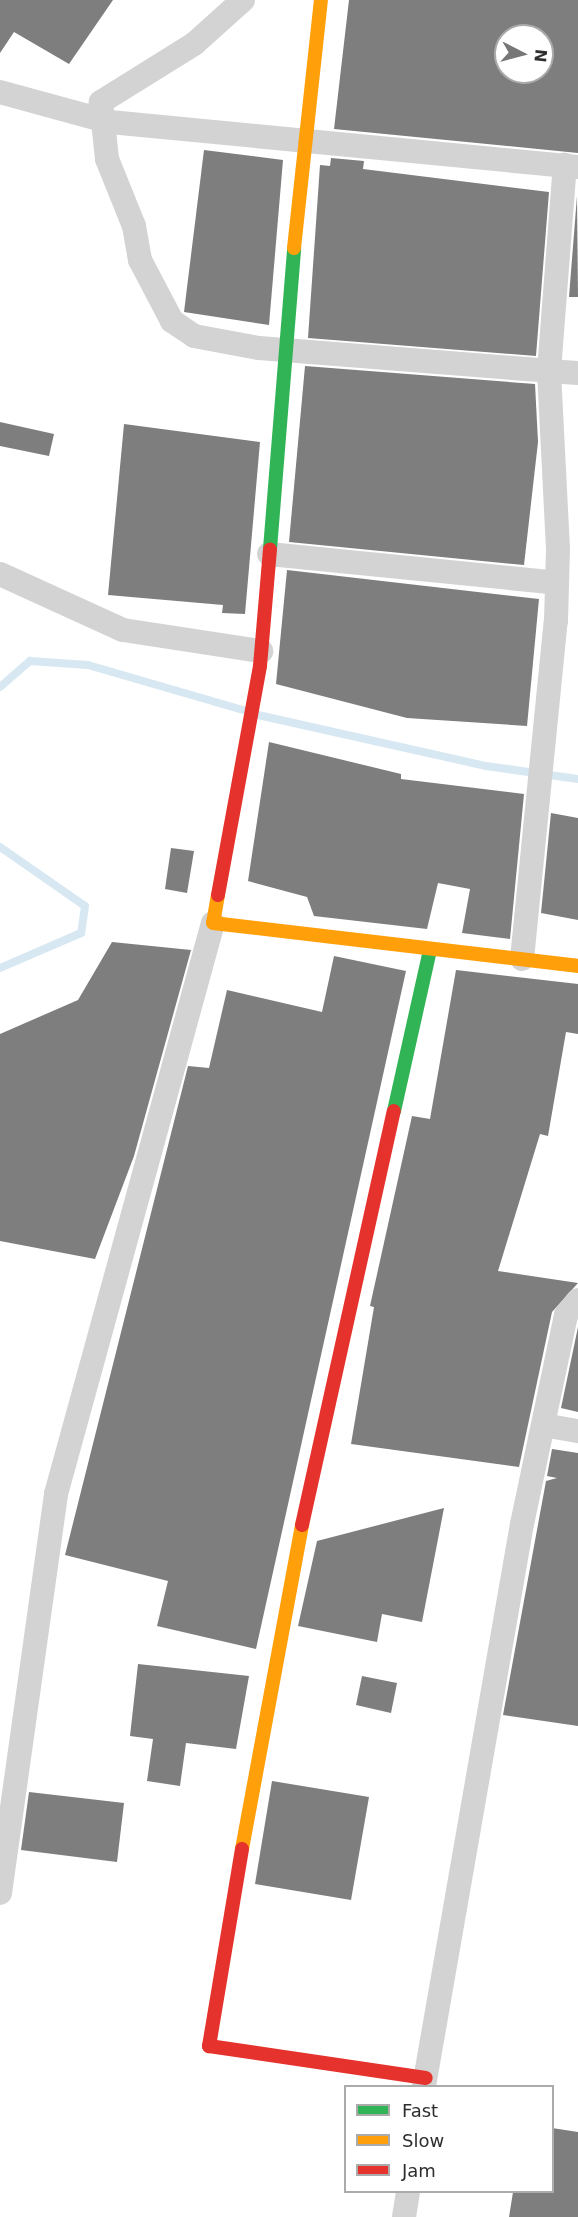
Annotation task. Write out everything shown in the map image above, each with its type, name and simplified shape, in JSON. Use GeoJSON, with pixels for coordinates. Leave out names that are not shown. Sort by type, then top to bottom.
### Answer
{"type":"FeatureCollection","features":[{"type":"Feature","properties":{"kind":"street"},"geometry":{"type":"LineString","coordinates":[[243,0],[142,80],[109,92],[101,102],[99,119],[140,260],[172,321],[194,336],[223,343],[578,373]]}},
{"type":"Feature","properties":{"kind":"street"},"geometry":{"type":"LineString","coordinates":[[0,1893],[5,1842],[56,1494],[213,923],[250,739],[261,659],[303,142],[321,0]]}},
{"type":"Feature","properties":{"kind":"street"},"geometry":{"type":"LineString","coordinates":[[0,92],[99,119],[303,142],[571,166],[549,371],[557,583],[545,746],[522,959]]}},
{"type":"Feature","properties":{"kind":"street"},"geometry":{"type":"LineString","coordinates":[[269,554],[557,583]]}},
{"type":"Feature","properties":{"kind":"street"},"geometry":{"type":"LineString","coordinates":[[0,574],[123,630],[261,659]]}},
{"type":"Feature","properties":{"kind":"street"},"geometry":{"type":"LineString","coordinates":[[213,923],[578,966]]}},
{"type":"Feature","properties":{"kind":"street"},"geometry":{"type":"LineString","coordinates":[[430,950],[278,1630],[209,2046],[425,2082],[543,1425],[566,1315],[578,1300]]}},
{"type":"Feature","properties":{"kind":"street"},"geometry":{"type":"LineString","coordinates":[[543,1425],[578,1431]]}},
{"type":"Feature","properties":{"kind":"street"},"geometry":{"type":"LineString","coordinates":[[404,2217],[408,2193]]}},
{"type":"Feature","properties":{"kind":"building"},"geometry":{"type":"Polygon","coordinates":[[[0,0],[113,0],[69,64],[14,32],[0,53],[0,0]]]}},
{"type":"Feature","properties":{"kind":"building"},"geometry":{"type":"Polygon","coordinates":[[[349,0],[578,0],[578,153],[334,129],[349,0]]]}},
{"type":"Feature","properties":{"kind":"building"},"geometry":{"type":"Polygon","coordinates":[[[204,150],[283,160],[269,325],[184,312],[204,150]]]}},
{"type":"Feature","properties":{"kind":"building"},"geometry":{"type":"Polygon","coordinates":[[[331,158],[364,161],[363,169],[549,192],[536,356],[308,338],[320,165],[330,166],[331,158]]]}},
{"type":"Feature","properties":{"kind":"building"},"geometry":{"type":"Polygon","coordinates":[[[577,196],[578,297],[569,297],[577,196]]]}},
{"type":"Feature","properties":{"kind":"building"},"geometry":{"type":"Polygon","coordinates":[[[305,366],[535,384],[538,442],[524,565],[289,542],[305,366]]]}},
{"type":"Feature","properties":{"kind":"building"},"geometry":{"type":"Polygon","coordinates":[[[0,422],[54,434],[49,456],[0,446],[0,422]]]}},
{"type":"Feature","properties":{"kind":"building"},"geometry":{"type":"Polygon","coordinates":[[[124,424],[260,442],[245,614],[222,613],[223,605],[108,595],[124,424]]]}},
{"type":"Feature","properties":{"kind":"building"},"geometry":{"type":"Polygon","coordinates":[[[287,570],[539,599],[527,726],[407,718],[276,684],[287,570]]]}},
{"type":"Feature","properties":{"kind":"building"},"geometry":{"type":"Polygon","coordinates":[[[269,742],[401,774],[401,779],[524,794],[510,939],[462,933],[470,889],[438,883],[427,929],[314,916],[307,897],[248,881],[269,742]]]}},
{"type":"Feature","properties":{"kind":"building"},"geometry":{"type":"Polygon","coordinates":[[[551,813],[578,818],[578,920],[541,913],[551,813]]]}},
{"type":"Feature","properties":{"kind":"building"},"geometry":{"type":"Polygon","coordinates":[[[171,848],[194,851],[187,893],[165,889],[171,848]]]}},
{"type":"Feature","properties":{"kind":"building"},"geometry":{"type":"Polygon","coordinates":[[[112,942],[191,950],[134,1156],[95,1259],[0,1241],[0,1034],[78,1000],[112,942]]]}},
{"type":"Feature","properties":{"kind":"building"},"geometry":{"type":"Polygon","coordinates":[[[334,956],[406,971],[256,1649],[157,1626],[168,1581],[65,1555],[188,1066],[209,1068],[227,990],[322,1012],[334,956]]]}},
{"type":"Feature","properties":{"kind":"building"},"geometry":{"type":"Polygon","coordinates":[[[456,970],[578,984],[578,1034],[566,1032],[548,1136],[540,1134],[498,1271],[578,1283],[552,1312],[519,1467],[351,1444],[374,1307],[370,1306],[412,1116],[430,1119],[456,970]]]}},
{"type":"Feature","properties":{"kind":"building"},"geometry":{"type":"Polygon","coordinates":[[[578,1327],[578,1412],[561,1408],[578,1327]]]}},
{"type":"Feature","properties":{"kind":"building"},"geometry":{"type":"Polygon","coordinates":[[[552,1449],[578,1453],[578,1726],[503,1715],[546,1481],[557,1478],[547,1476],[552,1449]]]}},
{"type":"Feature","properties":{"kind":"building"},"geometry":{"type":"Polygon","coordinates":[[[444,1508],[422,1622],[382,1614],[377,1642],[298,1626],[317,1541],[444,1508]]]}},
{"type":"Feature","properties":{"kind":"building"},"geometry":{"type":"Polygon","coordinates":[[[138,1664],[249,1676],[236,1749],[186,1743],[180,1786],[147,1781],[153,1739],[130,1736],[138,1664]]]}},
{"type":"Feature","properties":{"kind":"building"},"geometry":{"type":"Polygon","coordinates":[[[362,1676],[397,1683],[391,1713],[356,1705],[362,1676]]]}},
{"type":"Feature","properties":{"kind":"building"},"geometry":{"type":"Polygon","coordinates":[[[272,1781],[369,1797],[351,1900],[255,1884],[272,1781]]]}},
{"type":"Feature","properties":{"kind":"building"},"geometry":{"type":"Polygon","coordinates":[[[29,1792],[124,1803],[117,1862],[21,1850],[29,1792]]]}},
{"type":"Feature","properties":{"kind":"building"},"geometry":{"type":"Polygon","coordinates":[[[554,2128],[578,2132],[578,2217],[509,2217],[513,2193],[554,2193],[554,2128]]]}},
{"type":"Feature","properties":{"kind":"waterway"},"geometry":{"type":"LineString","coordinates":[[0,687],[30,661],[88,665],[246,711]]}},
{"type":"Feature","properties":{"kind":"waterway"},"geometry":{"type":"LineString","coordinates":[[258,715],[486,766],[578,779]]}},
{"type":"Feature","properties":{"kind":"waterway"},"geometry":{"type":"LineString","coordinates":[[0,847],[85,906],[81,933],[0,968]]}},
{"type":"Feature","properties":{"kind":"traffic: fast"},"geometry":{"type":"LineString","coordinates":[[270,549],[294,248]]}},
{"type":"Feature","properties":{"kind":"traffic: fast"},"geometry":{"type":"LineString","coordinates":[[394,1111],[430,950]]}},
{"type":"Feature","properties":{"kind":"traffic: slow"},"geometry":{"type":"LineString","coordinates":[[294,248],[321,0]]}},
{"type":"Feature","properties":{"kind":"traffic: slow"},"geometry":{"type":"LineString","coordinates":[[218,895],[213,923],[578,966]]}},
{"type":"Feature","properties":{"kind":"traffic: slow"},"geometry":{"type":"LineString","coordinates":[[242,1849],[302,1525]]}},
{"type":"Feature","properties":{"kind":"traffic: jam"},"geometry":{"type":"LineString","coordinates":[[218,895],[260,666],[270,549]]}},
{"type":"Feature","properties":{"kind":"traffic: jam"},"geometry":{"type":"LineString","coordinates":[[302,1525],[394,1111]]}},
{"type":"Feature","properties":{"kind":"traffic: jam"},"geometry":{"type":"LineString","coordinates":[[242,1849],[209,2046],[426,2078]]}}]}
